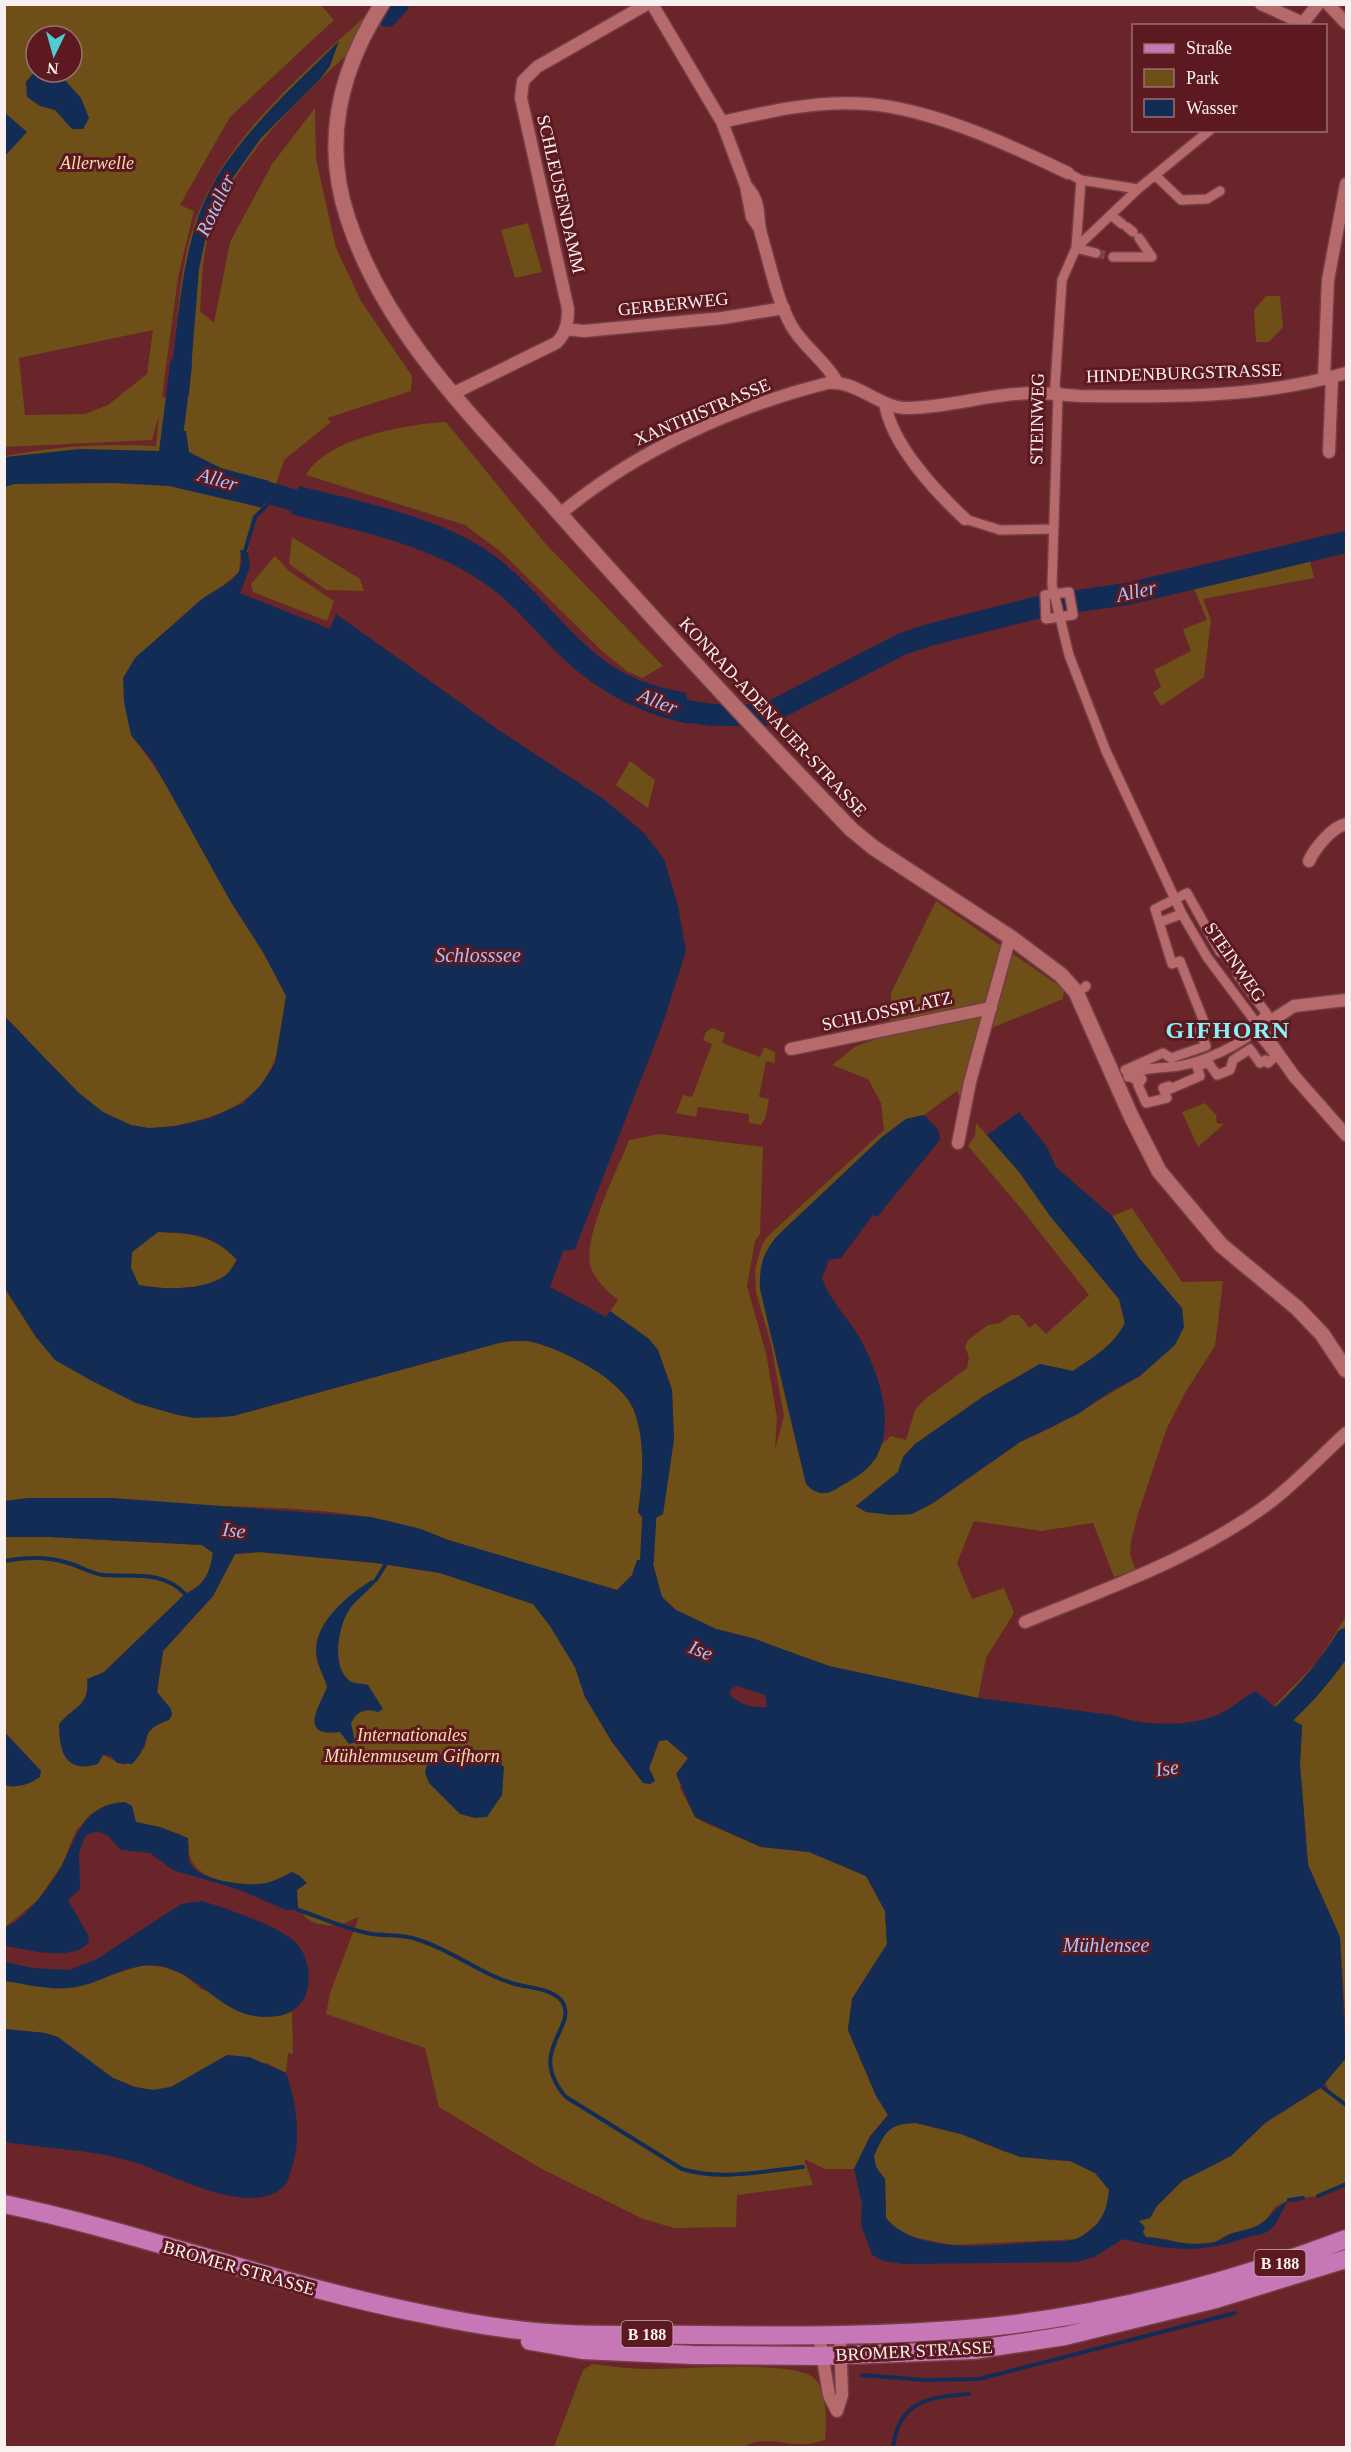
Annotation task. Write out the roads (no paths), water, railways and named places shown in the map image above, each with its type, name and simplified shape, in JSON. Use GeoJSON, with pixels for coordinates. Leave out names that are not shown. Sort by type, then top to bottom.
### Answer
{"type":"FeatureCollection","features":[{"type":"Feature","properties":{"kind":"main road","name":"BROMER STRASSE"},"geometry":{"type":"LineString","coordinates":[[4,2204],[82,2223],[295,2284],[474,2324],[536,2342],[582,2350],[822,2356],[974,2350],[1065,2336],[1216,2299],[1347,2259]]}},
{"type":"Feature","properties":{"kind":"main road","name":"BROMER STRASSE"},"geometry":{"type":"LineString","coordinates":[[474,2324],[566,2334],[819,2335],[980,2328],[1084,2312],[1212,2283],[1347,2240]]}},
{"type":"Feature","properties":{"kind":"street","name":"KONRAD-ADENAUER-STRASSE"},"geometry":{"type":"LineString","coordinates":[[382,4],[367,27],[345,74],[339,107],[336,156],[339,183],[348,219],[364,259],[406,334],[452,393],[560,514],[737,709],[852,830],[874,848],[1010,937],[1061,975],[1076,992],[1131,1116],[1159,1171],[1221,1245],[1297,1308],[1322,1334],[1347,1370]]}},
{"type":"Feature","properties":{"kind":"street","name":"SCHLEUSENDAMM"},"geometry":{"type":"LineString","coordinates":[[566,329],[568,309],[521,87],[527,74],[647,4]]}},
{"type":"Feature","properties":{"kind":"street"},"geometry":{"type":"LineString","coordinates":[[652,4],[722,122],[746,186],[758,206],[760,229],[791,326],[812,352],[830,369],[837,382]]}},
{"type":"Feature","properties":{"kind":"street"},"geometry":{"type":"LineString","coordinates":[[1261,4],[1303,24],[1318,4]]}},
{"type":"Feature","properties":{"kind":"street"},"geometry":{"type":"LineString","coordinates":[[1328,4],[1347,23]]}},
{"type":"Feature","properties":{"kind":"street"},"geometry":{"type":"LineString","coordinates":[[722,122],[812,105],[878,105],[931,118],[1012,146],[1081,180],[1138,189]]}},
{"type":"Feature","properties":{"kind":"street","name":"STEINWEG"},"geometry":{"type":"LineString","coordinates":[[1076,248],[1138,189],[1208,132]]}},
{"type":"Feature","properties":{"kind":"street"},"geometry":{"type":"LineString","coordinates":[[1156,176],[1181,200],[1207,199],[1220,191]]}},
{"type":"Feature","properties":{"kind":"street","name":"STEINWEG"},"geometry":{"type":"LineString","coordinates":[[1081,180],[1076,248],[1062,280],[1055,386],[1058,394],[1052,529],[1053,594],[1043,598],[1046,619],[1058,618],[1078,681],[1102,742],[1182,914],[1207,957],[1276,1056],[1268,1063],[1265,1060],[1260,1063],[1250,1049],[1233,1060],[1230,1071],[1217,1075],[1208,1062],[1197,1067],[1200,1076],[1170,1089],[1169,1086],[1163,1088],[1167,1098],[1146,1103],[1138,1085],[1142,1079],[1136,1076],[1134,1079],[1130,1076]]}},
{"type":"Feature","properties":{"kind":"street"},"geometry":{"type":"LineString","coordinates":[[1329,452],[1328,280],[1347,184]]}},
{"type":"Feature","properties":{"kind":"street"},"geometry":{"type":"LineString","coordinates":[[1111,215],[1130,230],[1152,257],[1113,257]]}},
{"type":"Feature","properties":{"kind":"street"},"geometry":{"type":"LineString","coordinates":[[1076,248],[1096,253]]}},
{"type":"Feature","properties":{"kind":"street","name":"GERBERWEG"},"geometry":{"type":"LineString","coordinates":[[566,329],[584,331],[711,319],[784,308]]}},
{"type":"Feature","properties":{"kind":"street"},"geometry":{"type":"LineString","coordinates":[[452,393],[556,343],[566,329]]}},
{"type":"Feature","properties":{"kind":"street","name":"HINDENBURGSTRASSE"},"geometry":{"type":"LineString","coordinates":[[837,382],[853,386],[885,403],[908,408],[1027,393],[1205,394],[1282,389],[1347,373]]}},
{"type":"Feature","properties":{"kind":"street","name":"XANTHISTRASSE"},"geometry":{"type":"LineString","coordinates":[[560,514],[642,456],[732,415],[809,388],[837,382]]}},
{"type":"Feature","properties":{"kind":"street"},"geometry":{"type":"LineString","coordinates":[[885,403],[891,425],[906,451],[965,519],[1000,530],[1052,529]]}},
{"type":"Feature","properties":{"kind":"street"},"geometry":{"type":"LineString","coordinates":[[1053,594],[1069,592],[1073,615],[1058,618]]}},
{"type":"Feature","properties":{"kind":"street"},"geometry":{"type":"LineString","coordinates":[[1309,861],[1312,853],[1331,833],[1347,824]]}},
{"type":"Feature","properties":{"kind":"street"},"geometry":{"type":"LineString","coordinates":[[1257,1028],[1267,1014],[1238,975],[1240,974],[1218,949],[1187,893],[1155,909],[1172,964],[1180,961],[1206,1027],[1199,1030],[1206,1046],[1172,1058],[1163,1053],[1134,1064],[1125,1070],[1130,1076],[1150,1067],[1189,1063],[1222,1051],[1294,1006],[1347,1000]]}},
{"type":"Feature","properties":{"kind":"street","name":"STEINWEG"},"geometry":{"type":"LineString","coordinates":[[1160,922],[1182,914]]}},
{"type":"Feature","properties":{"kind":"street"},"geometry":{"type":"LineString","coordinates":[[958,1143],[970,1082],[1010,937]]}},
{"type":"Feature","properties":{"kind":"street"},"geometry":{"type":"LineString","coordinates":[[1207,957],[1218,949]]}},
{"type":"Feature","properties":{"kind":"street","name":"SCHLOSSPLATZ"},"geometry":{"type":"LineString","coordinates":[[790,1049],[991,1008]]}},
{"type":"Feature","properties":{"kind":"street"},"geometry":{"type":"LineString","coordinates":[[1257,1028],[1294,1076],[1347,1135]]}},
{"type":"Feature","properties":{"kind":"street"},"geometry":{"type":"LineString","coordinates":[[1025,1622],[1174,1561],[1232,1527],[1268,1504],[1347,1433]]}},
{"type":"Feature","properties":{"kind":"street"},"geometry":{"type":"LineString","coordinates":[[819,2335],[829,2395],[837,2411],[842,2395],[840,2334]]}},
{"type":"Feature","properties":{"kind":"water"},"geometry":{"type":"Polygon","coordinates":[[[339,41],[330,66],[321,78],[261,138],[232,179],[208,227],[199,269],[189,394],[169,393],[187,259],[193,232],[213,184],[255,127],[339,41]]]}},
{"type":"Feature","properties":{"kind":"water"},"geometry":{"type":"Polygon","coordinates":[[[26,84],[68,84],[81,98],[89,118],[83,129],[72,129],[55,110],[40,106],[27,97],[26,84]]]}},
{"type":"Feature","properties":{"kind":"water"},"geometry":{"type":"Polygon","coordinates":[[[4,112],[27,132],[5,156],[4,156],[4,112]]]}},
{"type":"Feature","properties":{"kind":"water"},"geometry":{"type":"Polygon","coordinates":[[[165,431],[186,431],[189,452],[221,468],[269,481],[263,508],[169,486],[113,483],[14,484],[5,487],[5,457],[80,449],[160,451],[165,431]]]}},
{"type":"Feature","properties":{"kind":"water"},"geometry":{"type":"Polygon","coordinates":[[[299,486],[400,512],[450,530],[472,541],[509,567],[568,628],[600,657],[633,678],[686,693],[690,724],[641,709],[596,685],[559,655],[502,597],[469,573],[395,541],[291,514],[292,508],[288,507],[292,489],[297,490],[299,486]]]}},
{"type":"Feature","properties":{"kind":"water","name":"Schlosssee"},"geometry":{"type":"Polygon","coordinates":[[[240,550],[248,552],[250,567],[240,593],[330,629],[336,614],[500,731],[605,800],[644,833],[664,859],[678,906],[686,951],[663,1023],[575,1249],[563,1251],[550,1287],[606,1317],[610,1311],[649,1339],[658,1350],[672,1390],[674,1439],[663,1514],[651,1521],[644,1520],[638,1512],[642,1446],[633,1408],[617,1387],[605,1377],[562,1352],[527,1341],[499,1343],[233,1416],[194,1418],[136,1403],[55,1360],[36,1337],[5,1288],[5,1017],[79,1093],[103,1112],[131,1125],[149,1128],[175,1126],[210,1118],[242,1104],[261,1085],[275,1063],[286,996],[153,762],[131,735],[124,702],[123,678],[135,658],[203,598],[231,581],[239,572],[242,560],[240,550]],[[158,1232],[132,1252],[131,1268],[139,1285],[184,1288],[207,1284],[226,1275],[237,1260],[228,1251],[210,1240],[192,1234],[158,1232]]]}},
{"type":"Feature","properties":{"kind":"water"},"geometry":{"type":"Polygon","coordinates":[[[1019,1112],[1047,1147],[1056,1167],[1112,1216],[1139,1258],[1182,1308],[1184,1327],[1175,1345],[1140,1376],[1108,1393],[1078,1414],[1020,1442],[933,1503],[912,1514],[892,1515],[866,1512],[856,1506],[898,1472],[903,1457],[915,1444],[984,1396],[1040,1364],[1073,1371],[1109,1345],[1125,1323],[1119,1299],[1050,1216],[1020,1173],[987,1135],[1019,1112]]]}},
{"type":"Feature","properties":{"kind":"water"},"geometry":{"type":"Polygon","coordinates":[[[924,1115],[938,1129],[940,1140],[877,1217],[873,1215],[841,1258],[829,1260],[822,1278],[833,1300],[858,1335],[872,1363],[882,1395],[885,1427],[876,1457],[865,1470],[836,1489],[827,1493],[819,1493],[806,1484],[760,1289],[763,1260],[777,1236],[882,1137],[906,1119],[924,1115]]]}},
{"type":"Feature","properties":{"kind":"water","name":"Mühlensee"},"geometry":{"type":"Polygon","coordinates":[[[28,1498],[112,1498],[371,1517],[421,1529],[448,1540],[617,1590],[632,1575],[637,1560],[647,1560],[653,1564],[662,1597],[676,1610],[716,1629],[752,1638],[829,1666],[978,1698],[1164,1724],[1203,1720],[1215,1716],[1255,1691],[1302,1725],[1300,1763],[1308,1865],[1340,1937],[1346,2058],[1322,2087],[1265,2123],[1231,2156],[1182,2181],[1157,2206],[1150,2218],[1139,2221],[1145,2227],[1143,2232],[1146,2237],[1187,2243],[1212,2243],[1233,2233],[1257,2226],[1289,2200],[1269,2231],[1211,2247],[1168,2248],[1123,2239],[1094,2257],[1077,2262],[904,2264],[883,2261],[872,2255],[861,2225],[862,2204],[854,2169],[869,2138],[888,2115],[876,2096],[848,2030],[852,1999],[887,1944],[885,1911],[866,1876],[809,1852],[761,1847],[695,1817],[676,1774],[688,1758],[667,1740],[659,1741],[649,1768],[655,1781],[650,1784],[643,1783],[612,1742],[585,1697],[575,1667],[550,1626],[533,1604],[440,1573],[376,1563],[259,1552],[235,1554],[213,1596],[163,1651],[157,1692],[171,1709],[172,1715],[169,1720],[159,1724],[148,1733],[143,1749],[132,1764],[117,1763],[111,1756],[103,1755],[98,1764],[78,1766],[71,1763],[66,1758],[60,1743],[59,1724],[80,1705],[86,1695],[87,1679],[104,1672],[185,1594],[202,1582],[208,1573],[213,1553],[202,1545],[5,1537],[5,1501],[28,1498]],[[737,1686],[731,1689],[729,1694],[738,1701],[751,1706],[767,1707],[765,1695],[737,1686]],[[916,2123],[899,2125],[889,2131],[874,2156],[876,2167],[885,2179],[886,2218],[900,2230],[917,2238],[958,2245],[1066,2241],[1087,2233],[1104,2212],[1109,2190],[1095,2173],[1070,2161],[1020,2157],[961,2134],[916,2123]]]}},
{"type":"Feature","properties":{"kind":"water"},"geometry":{"type":"Polygon","coordinates":[[[372,1580],[376,1580],[375,1583],[352,1606],[345,1617],[339,1636],[338,1657],[344,1675],[352,1682],[368,1685],[383,1709],[378,1712],[366,1711],[356,1716],[351,1723],[355,1742],[349,1744],[340,1732],[319,1730],[315,1725],[317,1710],[327,1687],[316,1656],[317,1640],[327,1619],[335,1610],[353,1593],[372,1580]]]}},
{"type":"Feature","properties":{"kind":"water"},"geometry":{"type":"Polygon","coordinates":[[[4,1732],[41,1771],[40,1777],[23,1785],[5,1785],[4,1732]]]}},
{"type":"Feature","properties":{"kind":"water"},"geometry":{"type":"Polygon","coordinates":[[[453,1747],[480,1752],[504,1767],[502,1795],[487,1817],[475,1818],[460,1814],[429,1783],[425,1773],[427,1764],[453,1747]]]}},
{"type":"Feature","properties":{"kind":"water"},"geometry":{"type":"Polygon","coordinates":[[[125,1802],[132,1806],[136,1822],[160,1827],[188,1838],[189,1862],[196,1871],[205,1875],[226,1882],[249,1884],[269,1882],[292,1872],[300,1876],[307,1883],[297,1890],[298,1910],[286,1910],[240,1890],[173,1870],[150,1853],[121,1850],[108,1836],[98,1831],[85,1836],[79,1852],[80,1889],[68,1900],[88,1935],[89,1942],[72,1952],[61,1953],[37,1952],[5,1946],[5,1927],[30,1909],[46,1890],[59,1871],[85,1822],[101,1808],[125,1802]]]}},
{"type":"Feature","properties":{"kind":"water"},"geometry":{"type":"Polygon","coordinates":[[[202,1901],[267,1925],[280,1931],[297,1944],[306,1960],[309,1979],[305,1996],[296,2008],[278,2016],[260,2017],[244,2013],[230,2007],[180,1973],[152,1965],[127,1969],[92,1983],[68,1988],[5,1981],[5,1962],[33,1968],[69,1970],[97,1959],[181,1904],[202,1901]]]}},
{"type":"Feature","properties":{"kind":"water"},"geometry":{"type":"Polygon","coordinates":[[[4,2029],[45,2033],[58,2037],[113,2078],[135,2087],[153,2090],[171,2087],[227,2055],[249,2057],[286,2073],[295,2107],[297,2144],[286,2184],[272,2194],[253,2198],[233,2196],[210,2191],[115,2157],[5,2142],[4,2029]]]}},
{"type":"Feature","properties":{"kind":"waterway","name":"Rotaller"},"geometry":{"type":"LineString","coordinates":[[387,16],[398,4]]}},
{"type":"Feature","properties":{"kind":"waterway","name":"Rotaller"},"geometry":{"type":"LineString","coordinates":[[169,460],[181,365]]}},
{"type":"Feature","properties":{"kind":"waterway","name":"Aller"},"geometry":{"type":"LineString","coordinates":[[237,484],[318,507]]}},
{"type":"Feature","properties":{"kind":"waterway"},"geometry":{"type":"LineString","coordinates":[[245,551],[255,517],[266,506],[271,494]]}},
{"type":"Feature","properties":{"kind":"waterway","name":"Aller"},"geometry":{"type":"LineString","coordinates":[[659,703],[679,710],[713,715],[765,715],[902,644],[929,635],[1043,606],[1127,594],[1346,542]]}},
{"type":"Feature","properties":{"kind":"waterway"},"geometry":{"type":"LineString","coordinates":[[642,1577],[647,1560],[650,1504]]}},
{"type":"Feature","properties":{"kind":"waterway"},"geometry":{"type":"LineString","coordinates":[[4,1561],[44,1558],[68,1563],[99,1574],[147,1576],[167,1581],[185,1594]]}},
{"type":"Feature","properties":{"kind":"waterway"},"geometry":{"type":"LineString","coordinates":[[376,1580],[387,1562]]}},
{"type":"Feature","properties":{"kind":"waterway","name":"Ise"},"geometry":{"type":"LineString","coordinates":[[1261,1735],[1308,1690],[1346,1639]]}},
{"type":"Feature","properties":{"kind":"waterway"},"geometry":{"type":"LineString","coordinates":[[298,1910],[367,1933],[404,1936],[429,1943],[502,1980],[550,1992],[556,1996],[564,2005],[565,2014],[551,2055],[551,2067],[555,2081],[566,2097],[682,2169],[697,2173],[727,2175],[803,2167]]}},
{"type":"Feature","properties":{"kind":"waterway"},"geometry":{"type":"LineString","coordinates":[[1322,2087],[1346,2105]]}},
{"type":"Feature","properties":{"kind":"waterway"},"geometry":{"type":"LineString","coordinates":[[1318,2196],[1346,2184]]}},
{"type":"Feature","properties":{"kind":"waterway"},"geometry":{"type":"LineString","coordinates":[[1289,2200],[1303,2198]]}},
{"type":"Feature","properties":{"kind":"waterway"},"geometry":{"type":"LineString","coordinates":[[862,2375],[924,2380],[979,2379],[1235,2313]]}},
{"type":"Feature","properties":{"kind":"waterway"},"geometry":{"type":"LineString","coordinates":[[893,2448],[901,2420],[918,2404],[941,2397],[969,2394]]}},
{"type":"Feature","properties":{"kind":"tunnel"},"geometry":{"type":"LineString","coordinates":[[1096,253],[1113,257]]}},
{"type":"Feature","properties":{"kind":"district","name":"GIFHORN"},"geometry":{"type":"Point","coordinates":[1228,1030]}},
{"type":"Feature","properties":{"kind":"park label","name":"Allerwelle"},"geometry":{"type":"Point","coordinates":[97,163]}},
{"type":"Feature","properties":{"kind":"park label","name":"Internationales Mühlenmuseum Gifhorn"},"geometry":{"type":"Point","coordinates":[412,1745]}}]}
